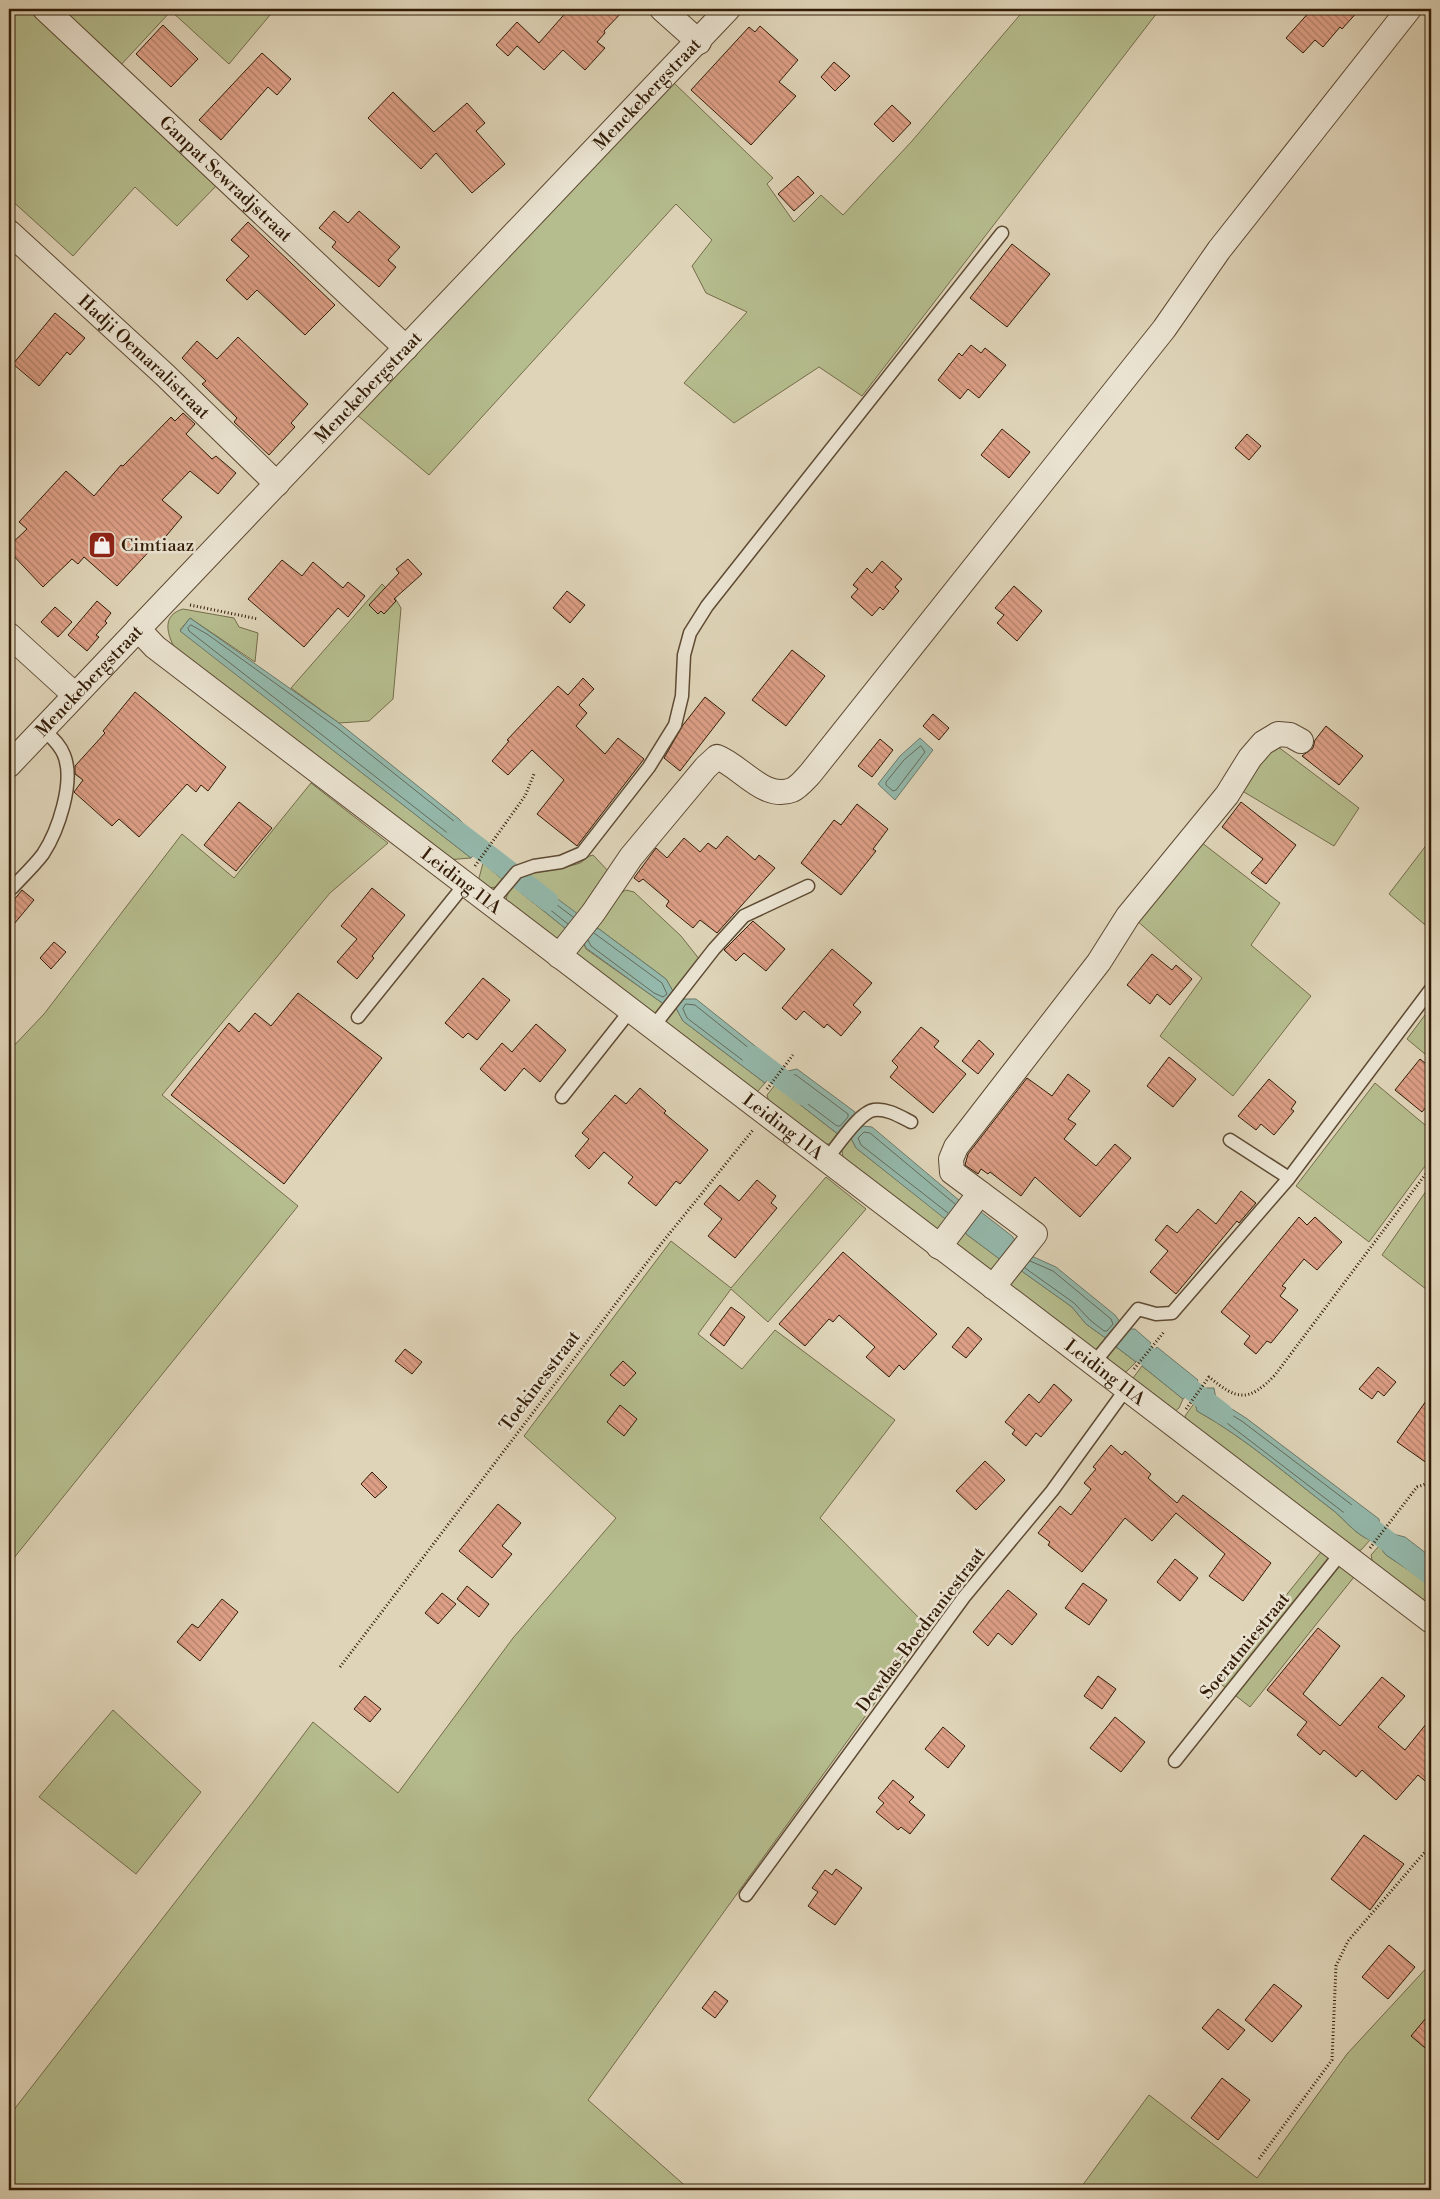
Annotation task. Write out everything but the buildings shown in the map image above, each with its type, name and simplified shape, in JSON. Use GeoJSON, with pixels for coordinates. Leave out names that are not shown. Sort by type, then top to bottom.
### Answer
{"type":"FeatureCollection","features":[{"type":"Feature","properties":{"kind":"street","name":"Ganpat Sewradjstraat"},"geometry":{"type":"LineString","coordinates":[[45,9],[406,348]]}},
{"type":"Feature","properties":{"kind":"street"},"geometry":{"type":"LineString","coordinates":[[662,9],[699,42]]}},
{"type":"Feature","properties":{"kind":"street","name":"Menckebergstraat"},"geometry":{"type":"LineString","coordinates":[[9,765],[699,42],[728,9]]}},
{"type":"Feature","properties":{"kind":"street"},"geometry":{"type":"LineString","coordinates":[[562,953],[585,924],[631,858],[706,767],[717,757],[728,761],[761,786],[778,793],[794,789],[810,774],[1164,329],[1219,250],[1409,9]]}},
{"type":"Feature","properties":{"kind":"street","name":"Hadji Oemaralistraat"},"geometry":{"type":"LineString","coordinates":[[9,232],[165,375],[277,484]]}},
{"type":"Feature","properties":{"kind":"street","name":"Leiding 11A"},"geometry":{"type":"LineString","coordinates":[[138,630],[155,648],[490,904],[562,953],[630,1011],[826,1160],[997,1281],[1098,1358],[1124,1387],[1431,1621]]}},
{"type":"Feature","properties":{"kind":"street"},"geometry":{"type":"LineString","coordinates":[[9,635],[75,695]]}},
{"type":"Feature","properties":{"kind":"street"},"geometry":{"type":"LineString","coordinates":[[997,1281],[1035,1234],[974,1201],[952,1172],[951,1159],[956,1147],[1099,962],[1128,916],[1226,795],[1250,758],[1263,743],[1278,734],[1290,735],[1301,741]]}},
{"type":"Feature","properties":{"kind":"street"},"geometry":{"type":"LineString","coordinates":[[943,1242],[974,1201]]}},
{"type":"Feature","properties":{"kind":"lane"},"geometry":{"type":"LineString","coordinates":[[490,904],[517,872],[534,866],[561,862],[582,853],[649,767],[675,725],[682,696],[684,655],[690,633],[706,606],[1002,233]]}},
{"type":"Feature","properties":{"kind":"lane"},"geometry":{"type":"LineString","coordinates":[[12,888],[42,854],[56,830],[65,799],[68,769],[64,754],[56,740],[43,729]]}},
{"type":"Feature","properties":{"kind":"lane"},"geometry":{"type":"LineString","coordinates":[[358,1017],[465,884]]}},
{"type":"Feature","properties":{"kind":"lane"},"geometry":{"type":"LineString","coordinates":[[652,1027],[714,949],[744,916],[808,886]]}},
{"type":"Feature","properties":{"kind":"lane"},"geometry":{"type":"LineString","coordinates":[[1098,1358],[1138,1309],[1156,1314],[1172,1313],[1288,1178],[1431,988]]}},
{"type":"Feature","properties":{"kind":"lane"},"geometry":{"type":"LineString","coordinates":[[562,1097],[630,1011]]}},
{"type":"Feature","properties":{"kind":"lane"},"geometry":{"type":"LineString","coordinates":[[826,1160],[862,1116],[874,1110],[893,1113],[911,1122]]}},
{"type":"Feature","properties":{"kind":"lane"},"geometry":{"type":"LineString","coordinates":[[1230,1140],[1288,1178]]}},
{"type":"Feature","properties":{"kind":"lane","name":"Dewdas-Boedraniestraat"},"geometry":{"type":"LineString","coordinates":[[746,1895],[959,1604],[1052,1491],[1124,1387]]}},
{"type":"Feature","properties":{"kind":"lane","name":"Soeratmiestraat"},"geometry":{"type":"LineString","coordinates":[[1175,1761],[1349,1558]]}},
{"type":"Feature","properties":{"kind":"path"},"geometry":{"type":"LineString","coordinates":[[174,592],[187,605],[258,620]]}},
{"type":"Feature","properties":{"kind":"path"},"geometry":{"type":"LineString","coordinates":[[465,884],[479,858],[498,835],[514,809],[525,796],[534,774]]}},
{"type":"Feature","properties":{"kind":"path","name":"Toekinesstraat"},"geometry":{"type":"LineString","coordinates":[[340,1667],[661,1244],[760,1109],[794,1055]]}},
{"type":"Feature","properties":{"kind":"path"},"geometry":{"type":"LineString","coordinates":[[1174,1425],[1209,1377],[1228,1393],[1244,1396],[1263,1388],[1281,1368],[1431,1167]]}},
{"type":"Feature","properties":{"kind":"path"},"geometry":{"type":"LineString","coordinates":[[1124,1387],[1164,1332]]}},
{"type":"Feature","properties":{"kind":"path"},"geometry":{"type":"LineString","coordinates":[[1349,1558],[1397,1515],[1417,1487],[1431,1482]]}},
{"type":"Feature","properties":{"kind":"path"},"geometry":{"type":"LineString","coordinates":[[1259,2159],[1332,2060],[1336,1966],[1348,1941],[1431,1845]]}},
{"type":"Feature","properties":{"kind":"green space"},"geometry":{"type":"Polygon","coordinates":[[[9,9],[34,9],[220,182],[177,226],[135,187],[73,256],[9,198],[9,9]]]}},
{"type":"Feature","properties":{"kind":"green space"},"geometry":{"type":"Polygon","coordinates":[[[76,9],[275,9],[229,64],[171,11],[118,68],[66,20],[76,9]]]}},
{"type":"Feature","properties":{"kind":"green space"},"geometry":{"type":"Polygon","coordinates":[[[1025,9],[1160,9],[862,396],[819,367],[734,423],[684,383],[747,312],[706,293],[692,266],[712,240],[676,204],[429,475],[357,415],[674,83],[773,178],[767,184],[794,222],[821,195],[843,215],[912,141],[1025,9]]]}},
{"type":"Feature","properties":{"kind":"green space"},"geometry":{"type":"Polygon","coordinates":[[[382,584],[393,595],[401,608],[393,699],[369,721],[339,723],[291,688],[382,584]]]}},
{"type":"Feature","properties":{"kind":"green space"},"geometry":{"type":"Polygon","coordinates":[[[183,609],[234,618],[239,627],[258,633],[255,662],[190,618],[180,630],[471,858],[446,860],[174,647],[168,630],[169,619],[172,615],[183,609]]]}},
{"type":"Feature","properties":{"kind":"green space"},"geometry":{"type":"Polygon","coordinates":[[[1277,746],[1359,808],[1334,846],[1239,789],[1266,748],[1277,746]]]}},
{"type":"Feature","properties":{"kind":"green space"},"geometry":{"type":"Polygon","coordinates":[[[311,783],[388,843],[330,893],[162,1095],[298,1206],[9,1564],[9,1051],[44,1014],[182,834],[234,878],[311,783]]]}},
{"type":"Feature","properties":{"kind":"green space"},"geometry":{"type":"Polygon","coordinates":[[[1197,839],[1280,903],[1251,945],[1311,996],[1233,1096],[1160,1036],[1202,978],[1135,919],[1197,839]]]}},
{"type":"Feature","properties":{"kind":"green space"},"geometry":{"type":"Polygon","coordinates":[[[1431,839],[1431,930],[1389,894],[1431,839]]]}},
{"type":"Feature","properties":{"kind":"green space"},"geometry":{"type":"Polygon","coordinates":[[[593,855],[611,874],[583,918],[519,891],[571,933],[561,944],[506,903],[508,891],[519,878],[536,872],[580,863],[593,855]]]}},
{"type":"Feature","properties":{"kind":"green space"},"geometry":{"type":"Polygon","coordinates":[[[483,863],[502,879],[497,887],[487,888],[478,882],[483,863]]]}},
{"type":"Feature","properties":{"kind":"green space"},"geometry":{"type":"Polygon","coordinates":[[[626,890],[634,892],[681,936],[700,960],[674,993],[666,979],[599,929],[591,926],[616,896],[626,890]]]}},
{"type":"Feature","properties":{"kind":"green space"},"geometry":{"type":"Polygon","coordinates":[[[581,937],[586,949],[665,1005],[658,1016],[652,1014],[577,956],[576,945],[581,937]]]}},
{"type":"Feature","properties":{"kind":"green space"},"geometry":{"type":"Polygon","coordinates":[[[1431,1007],[1431,1059],[1407,1039],[1431,1007]]]}},
{"type":"Feature","properties":{"kind":"green space"},"geometry":{"type":"Polygon","coordinates":[[[676,1008],[683,1021],[765,1083],[757,1092],[667,1024],[666,1018],[676,1008]]]}},
{"type":"Feature","properties":{"kind":"green space"},"geometry":{"type":"Polygon","coordinates":[[[1375,1083],[1431,1130],[1431,1158],[1369,1242],[1296,1186],[1375,1083]]]}},
{"type":"Feature","properties":{"kind":"green space"},"geometry":{"type":"Polygon","coordinates":[[[775,1085],[839,1135],[831,1144],[823,1144],[769,1102],[767,1095],[775,1085]]]}},
{"type":"Feature","properties":{"kind":"green space"},"geometry":{"type":"Polygon","coordinates":[[[851,1138],[856,1148],[944,1217],[953,1220],[942,1232],[933,1229],[843,1158],[842,1150],[851,1138]]]}},
{"type":"Feature","properties":{"kind":"green space"},"geometry":{"type":"Polygon","coordinates":[[[826,1177],[866,1209],[768,1322],[731,1289],[698,1334],[742,1369],[775,1330],[895,1420],[820,1518],[929,1628],[588,2100],[690,2190],[9,2190],[9,2116],[313,1722],[398,1793],[513,1638],[616,1518],[524,1436],[671,1241],[731,1288],[826,1177]]]}},
{"type":"Feature","properties":{"kind":"green space"},"geometry":{"type":"Polygon","coordinates":[[[1431,1184],[1431,1293],[1382,1255],[1431,1184]]]}},
{"type":"Feature","properties":{"kind":"green space"},"geometry":{"type":"Polygon","coordinates":[[[964,1224],[966,1234],[1005,1263],[994,1274],[960,1250],[956,1242],[964,1224]]]}},
{"type":"Feature","properties":{"kind":"green space"},"geometry":{"type":"Polygon","coordinates":[[[1016,1267],[1072,1307],[1086,1324],[1107,1339],[1096,1351],[1010,1287],[1007,1280],[1016,1267]]]}},
{"type":"Feature","properties":{"kind":"green space"},"geometry":{"type":"Polygon","coordinates":[[[1115,1346],[1136,1362],[1126,1372],[1119,1370],[1108,1361],[1108,1354],[1115,1346]]]}},
{"type":"Feature","properties":{"kind":"green space"},"geometry":{"type":"Polygon","coordinates":[[[1142,1366],[1183,1399],[1179,1408],[1174,1412],[1130,1382],[1142,1366]]]}},
{"type":"Feature","properties":{"kind":"green space"},"geometry":{"type":"Polygon","coordinates":[[[1195,1402],[1197,1411],[1233,1433],[1334,1511],[1355,1531],[1370,1540],[1361,1550],[1356,1551],[1187,1422],[1185,1416],[1195,1402]]]}},
{"type":"Feature","properties":{"kind":"green space"},"geometry":{"type":"Polygon","coordinates":[[[1379,1546],[1386,1555],[1431,1585],[1431,1609],[1373,1564],[1371,1555],[1379,1546]]]}},
{"type":"Feature","properties":{"kind":"green space"},"geometry":{"type":"Polygon","coordinates":[[[1321,1552],[1354,1577],[1250,1707],[1217,1681],[1321,1552]]]}},
{"type":"Feature","properties":{"kind":"green space"},"geometry":{"type":"Polygon","coordinates":[[[113,1710],[201,1792],[136,1874],[39,1797],[113,1710]]]}},
{"type":"Feature","properties":{"kind":"green space"},"geometry":{"type":"Polygon","coordinates":[[[1431,1963],[1431,2190],[1079,2190],[1149,2095],[1257,2178],[1347,2054],[1431,1963]]]}},
{"type":"Feature","properties":{"kind":"water"},"geometry":{"type":"Polygon","coordinates":[[[190,618],[339,723],[459,819],[483,844],[471,858],[180,631],[190,618]]]}},
{"type":"Feature","properties":{"kind":"water"},"geometry":{"type":"Polygon","coordinates":[[[920,738],[933,750],[895,800],[878,784],[900,756],[920,738]]]}},
{"type":"Feature","properties":{"kind":"water"},"geometry":{"type":"Polygon","coordinates":[[[530,878],[583,918],[571,933],[519,891],[530,878]]]}},
{"type":"Feature","properties":{"kind":"water"},"geometry":{"type":"Polygon","coordinates":[[[591,926],[599,929],[666,979],[674,993],[665,1005],[586,948],[581,937],[591,926]]]}},
{"type":"Feature","properties":{"kind":"water"},"geometry":{"type":"Polygon","coordinates":[[[684,999],[696,999],[779,1065],[765,1083],[683,1021],[676,1008],[684,999]]]}},
{"type":"Feature","properties":{"kind":"water"},"geometry":{"type":"Polygon","coordinates":[[[797,1069],[855,1112],[854,1118],[839,1135],[775,1085],[788,1071],[797,1069]]]}},
{"type":"Feature","properties":{"kind":"water"},"geometry":{"type":"Polygon","coordinates":[[[862,1126],[872,1127],[960,1201],[953,1220],[944,1218],[856,1148],[851,1138],[862,1126]]]}},
{"type":"Feature","properties":{"kind":"water"},"geometry":{"type":"Polygon","coordinates":[[[981,1212],[1012,1236],[1019,1246],[1005,1263],[966,1234],[964,1224],[972,1213],[981,1212]]]}},
{"type":"Feature","properties":{"kind":"water"},"geometry":{"type":"Polygon","coordinates":[[[1027,1254],[1056,1267],[1115,1315],[1121,1323],[1107,1339],[1086,1324],[1072,1307],[1016,1267],[1027,1254]]]}},
{"type":"Feature","properties":{"kind":"water"},"geometry":{"type":"Polygon","coordinates":[[[1130,1329],[1135,1329],[1151,1343],[1136,1362],[1115,1346],[1130,1329]]]}},
{"type":"Feature","properties":{"kind":"water"},"geometry":{"type":"Polygon","coordinates":[[[1157,1347],[1198,1380],[1189,1394],[1183,1399],[1142,1366],[1157,1347]]]}},
{"type":"Feature","properties":{"kind":"water"},"geometry":{"type":"Polygon","coordinates":[[[1206,1388],[1214,1388],[1216,1399],[1246,1418],[1379,1519],[1380,1527],[1370,1540],[1355,1531],[1334,1511],[1233,1433],[1197,1411],[1195,1402],[1206,1388]]]}},
{"type":"Feature","properties":{"kind":"water"},"geometry":{"type":"Polygon","coordinates":[[[1389,1533],[1405,1537],[1431,1557],[1431,1585],[1386,1555],[1379,1546],[1389,1533]]]}},
{"type":"Feature","properties":{"kind":"waterway"},"geometry":{"type":"LineString","coordinates":[[457,831],[548,901]]}},
{"type":"Feature","properties":{"kind":"waterway"},"geometry":{"type":"LineString","coordinates":[[752,1056],[803,1095]]}},
{"type":"Feature","properties":{"kind":"waterway"},"geometry":{"type":"LineString","coordinates":[[1120,1335],[1223,1414]]}},
{"type":"Feature","properties":{"kind":"waterway"},"geometry":{"type":"LineString","coordinates":[[1354,1515],[1431,1575]]}},
{"type":"Feature","properties":{"kind":"place","name":"Cimtiaaz"},"geometry":{"type":"Point","coordinates":[102,545]}}]}
